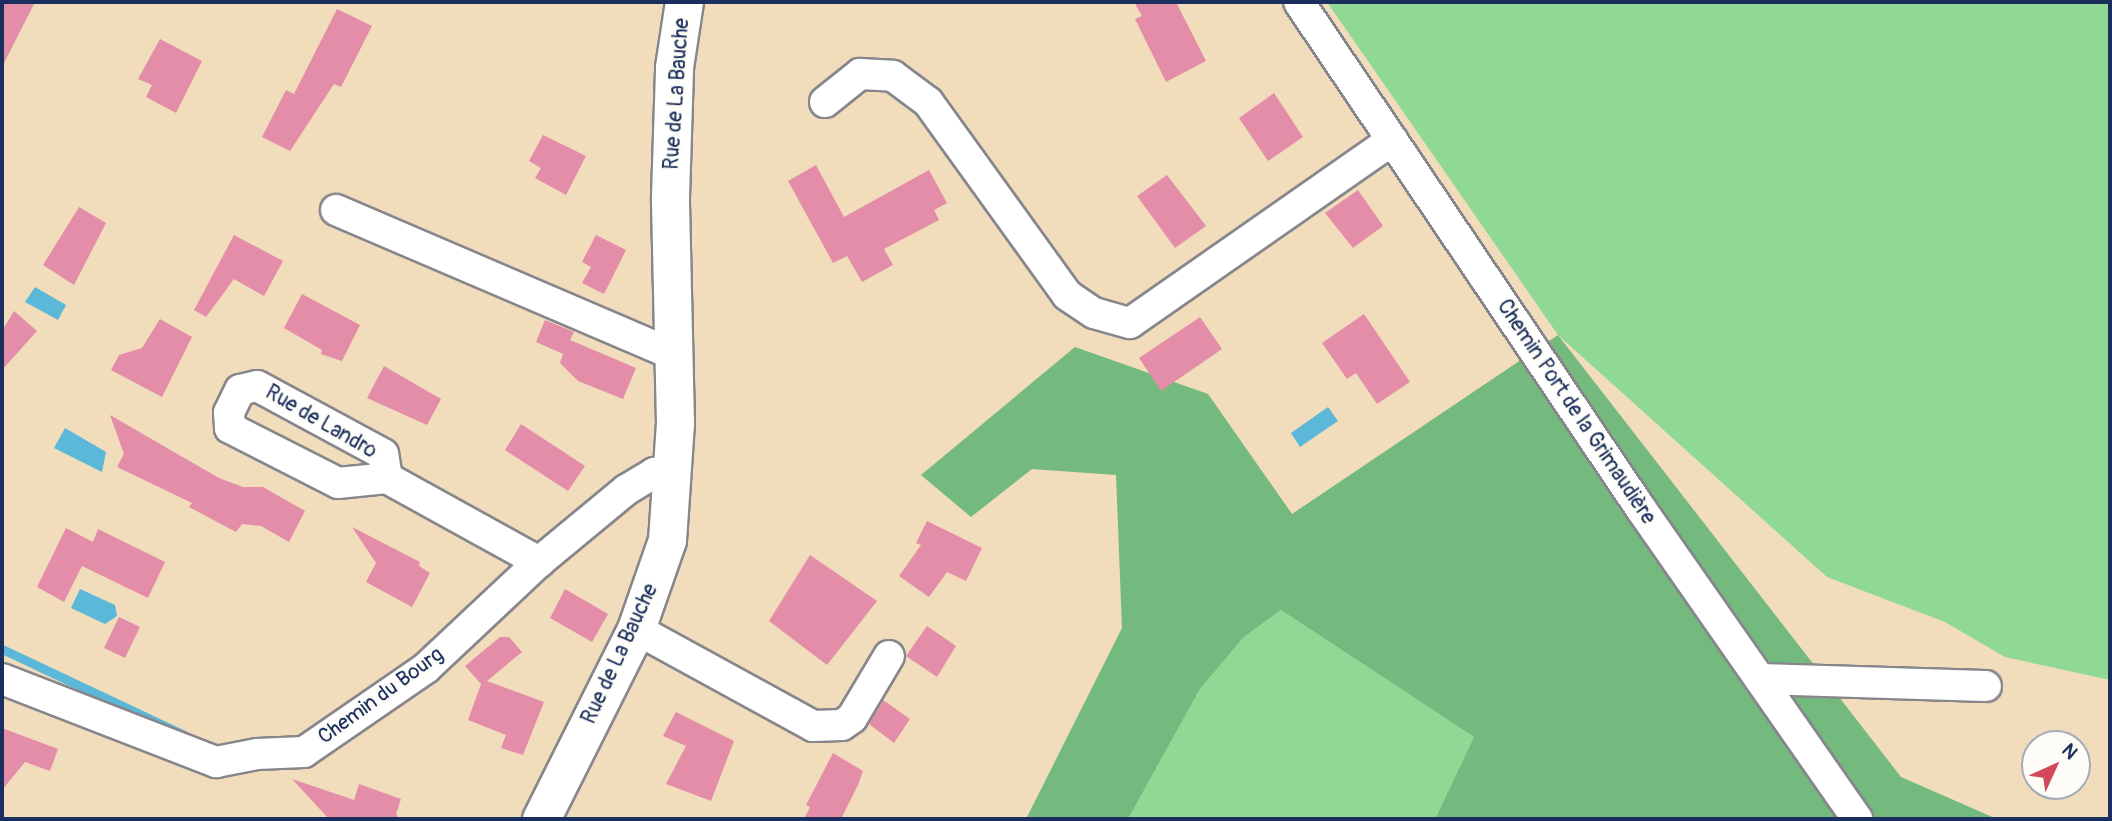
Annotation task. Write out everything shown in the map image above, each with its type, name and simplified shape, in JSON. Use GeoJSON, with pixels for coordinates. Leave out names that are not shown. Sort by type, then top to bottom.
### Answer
{"type":"FeatureCollection","features":[{"type":"Feature","properties":{"kind":"street","name":"Rue de La Bauche"},"geometry":{"type":"LineString","coordinates":[[541,819],[636,629],[667,540],[675,355],[670,197],[674,67],[684,2]]}},
{"type":"Feature","properties":{"kind":"street","name":"Chemin Port de la Grimaudière"},"geometry":{"type":"LineString","coordinates":[[1299,2],[1857,819]]}},
{"type":"Feature","properties":{"kind":"street"},"geometry":{"type":"LineString","coordinates":[[825,102],[860,74],[893,76],[928,102],[1066,295],[1094,313],[1130,323],[1392,141]]}},
{"type":"Feature","properties":{"kind":"street"},"geometry":{"type":"LineString","coordinates":[[336,210],[675,355]]}},
{"type":"Feature","properties":{"kind":"street","name":"Rue de Landro"},"geometry":{"type":"LineString","coordinates":[[387,478],[383,454],[257,386],[240,390],[229,413],[230,428],[338,483],[387,478],[538,562]]}},
{"type":"Feature","properties":{"kind":"street","name":"Chemin du Bourg"},"geometry":{"type":"LineString","coordinates":[[2,678],[216,762],[257,754],[304,752],[426,668],[538,562],[626,490],[654,473],[672,470]]}},
{"type":"Feature","properties":{"kind":"street"},"geometry":{"type":"LineString","coordinates":[[636,629],[813,726],[842,725],[852,718],[889,656]]}},
{"type":"Feature","properties":{"kind":"street"},"geometry":{"type":"LineString","coordinates":[[1760,679],[1986,686]]}},
{"type":"Feature","properties":{"kind":"green space"},"geometry":{"type":"Polygon","coordinates":[[[1327,2],[2110,2],[2110,680],[2005,657],[1945,622],[1827,577],[1558,335],[1327,2]]]}},
{"type":"Feature","properties":{"kind":"green space"},"geometry":{"type":"Polygon","coordinates":[[[1558,335],[1901,777],[1997,819],[1435,819],[1474,737],[1281,610],[1244,637],[1200,689],[1128,819],[1026,819],[1122,628],[1116,475],[1032,469],[971,517],[921,475],[1075,347],[1208,394],[1292,514],[1558,335]]]}},
{"type":"Feature","properties":{"kind":"green space"},"geometry":{"type":"Polygon","coordinates":[[[1281,610],[1474,737],[1435,819],[1128,819],[1200,689],[1244,637],[1281,610]]]}},
{"type":"Feature","properties":{"kind":"water"},"geometry":{"type":"Polygon","coordinates":[[[35,287],[66,305],[58,320],[25,302],[35,287]]]}},
{"type":"Feature","properties":{"kind":"water"},"geometry":{"type":"Polygon","coordinates":[[[1328,407],[1338,421],[1300,447],[1291,433],[1328,407]]]}},
{"type":"Feature","properties":{"kind":"water"},"geometry":{"type":"Polygon","coordinates":[[[65,428],[106,452],[102,472],[54,448],[65,428]]]}},
{"type":"Feature","properties":{"kind":"water"},"geometry":{"type":"Polygon","coordinates":[[[80,589],[115,605],[117,616],[105,624],[71,608],[80,589]]]}},
{"type":"Feature","properties":{"kind":"building"},"geometry":{"type":"Polygon","coordinates":[[[2,2],[35,2],[2,67],[2,2]]]}},
{"type":"Feature","properties":{"kind":"building"},"geometry":{"type":"Polygon","coordinates":[[[1134,2],[1176,2],[1206,61],[1166,82],[1135,19],[1142,16],[1134,2]]]}},
{"type":"Feature","properties":{"kind":"building"},"geometry":{"type":"Polygon","coordinates":[[[337,9],[372,26],[341,87],[334,84],[290,151],[262,137],[286,90],[294,94],[337,9]]]}},
{"type":"Feature","properties":{"kind":"building"},"geometry":{"type":"Polygon","coordinates":[[[160,39],[202,61],[176,113],[146,97],[152,85],[138,79],[160,39]]]}},
{"type":"Feature","properties":{"kind":"building"},"geometry":{"type":"Polygon","coordinates":[[[1274,93],[1303,137],[1268,161],[1239,118],[1274,93]]]}},
{"type":"Feature","properties":{"kind":"building"},"geometry":{"type":"Polygon","coordinates":[[[543,135],[586,156],[566,195],[535,178],[541,168],[529,161],[543,135]]]}},
{"type":"Feature","properties":{"kind":"building"},"geometry":{"type":"Polygon","coordinates":[[[816,165],[844,217],[929,170],[947,203],[934,210],[939,220],[884,249],[893,265],[862,282],[847,256],[833,263],[788,181],[816,165]]]}},
{"type":"Feature","properties":{"kind":"building"},"geometry":{"type":"Polygon","coordinates":[[[1167,175],[1206,226],[1175,248],[1137,196],[1167,175]]]}},
{"type":"Feature","properties":{"kind":"building"},"geometry":{"type":"Polygon","coordinates":[[[1358,190],[1383,226],[1353,248],[1325,213],[1358,190]]]}},
{"type":"Feature","properties":{"kind":"building"},"geometry":{"type":"Polygon","coordinates":[[[79,207],[106,223],[74,285],[43,265],[79,207]]]}},
{"type":"Feature","properties":{"kind":"building"},"geometry":{"type":"Polygon","coordinates":[[[234,235],[283,261],[264,296],[234,279],[206,317],[194,310],[234,235]]]}},
{"type":"Feature","properties":{"kind":"building"},"geometry":{"type":"Polygon","coordinates":[[[596,235],[626,250],[604,294],[582,283],[591,267],[582,262],[596,235]]]}},
{"type":"Feature","properties":{"kind":"building"},"geometry":{"type":"Polygon","coordinates":[[[302,294],[360,325],[342,361],[321,354],[322,350],[284,328],[302,294]]]}},
{"type":"Feature","properties":{"kind":"building"},"geometry":{"type":"Polygon","coordinates":[[[14,311],[37,331],[2,370],[2,331],[14,311]]]}},
{"type":"Feature","properties":{"kind":"building"},"geometry":{"type":"Polygon","coordinates":[[[1364,314],[1410,382],[1377,404],[1356,373],[1347,379],[1322,343],[1364,314]]]}},
{"type":"Feature","properties":{"kind":"building"},"geometry":{"type":"Polygon","coordinates":[[[1200,317],[1222,349],[1161,391],[1139,358],[1200,317]]]}},
{"type":"Feature","properties":{"kind":"building"},"geometry":{"type":"Polygon","coordinates":[[[160,319],[192,337],[162,397],[111,370],[119,355],[142,348],[160,319]]]}},
{"type":"Feature","properties":{"kind":"building"},"geometry":{"type":"Polygon","coordinates":[[[545,320],[574,332],[570,340],[636,368],[623,399],[578,381],[560,363],[563,354],[536,342],[545,320]]]}},
{"type":"Feature","properties":{"kind":"building"},"geometry":{"type":"Polygon","coordinates":[[[384,366],[441,399],[427,425],[367,398],[384,366]]]}},
{"type":"Feature","properties":{"kind":"building"},"geometry":{"type":"Polygon","coordinates":[[[110,415],[219,478],[243,487],[263,487],[305,511],[289,542],[261,526],[242,524],[236,532],[189,507],[192,503],[117,467],[124,454],[110,415]]]}},
{"type":"Feature","properties":{"kind":"building"},"geometry":{"type":"Polygon","coordinates":[[[521,424],[585,466],[568,491],[505,450],[521,424]]]}},
{"type":"Feature","properties":{"kind":"building"},"geometry":{"type":"Polygon","coordinates":[[[927,521],[982,548],[966,581],[947,572],[929,597],[899,576],[921,545],[916,543],[927,521]]]}},
{"type":"Feature","properties":{"kind":"building"},"geometry":{"type":"Polygon","coordinates":[[[352,527],[420,562],[419,566],[430,573],[412,607],[366,582],[376,563],[352,527]]]}},
{"type":"Feature","properties":{"kind":"building"},"geometry":{"type":"Polygon","coordinates":[[[66,528],[93,542],[98,529],[165,562],[148,598],[82,566],[64,602],[37,587],[66,528]]]}},
{"type":"Feature","properties":{"kind":"building"},"geometry":{"type":"Polygon","coordinates":[[[810,555],[877,601],[827,665],[769,621],[810,555]]]}},
{"type":"Feature","properties":{"kind":"building"},"geometry":{"type":"Polygon","coordinates":[[[565,589],[608,614],[592,642],[550,618],[565,589]]]}},
{"type":"Feature","properties":{"kind":"building"},"geometry":{"type":"Polygon","coordinates":[[[119,617],[140,627],[125,658],[104,648],[119,617]]]}},
{"type":"Feature","properties":{"kind":"building"},"geometry":{"type":"Polygon","coordinates":[[[927,626],[956,646],[937,677],[906,656],[927,626]]]}},
{"type":"Feature","properties":{"kind":"building"},"geometry":{"type":"Polygon","coordinates":[[[500,637],[509,637],[522,652],[487,681],[544,702],[523,755],[501,748],[506,735],[468,720],[481,684],[465,666],[500,637]]]}},
{"type":"Feature","properties":{"kind":"building"},"geometry":{"type":"Polygon","coordinates":[[[883,700],[910,719],[894,743],[869,724],[883,700]]]}},
{"type":"Feature","properties":{"kind":"building"},"geometry":{"type":"Polygon","coordinates":[[[676,712],[734,741],[711,801],[666,784],[686,746],[663,736],[676,712]]]}},
{"type":"Feature","properties":{"kind":"building"},"geometry":{"type":"Polygon","coordinates":[[[2,728],[58,749],[50,771],[25,762],[2,790],[2,728]]]}},
{"type":"Feature","properties":{"kind":"building"},"geometry":{"type":"Polygon","coordinates":[[[833,753],[863,771],[858,785],[841,819],[804,819],[810,807],[806,805],[833,753]]]}},
{"type":"Feature","properties":{"kind":"building"},"geometry":{"type":"Polygon","coordinates":[[[292,779],[354,800],[359,784],[401,799],[396,814],[399,819],[329,819],[292,779]]]}},
{"type":"Feature","properties":{"kind":"waterway"},"geometry":{"type":"LineString","coordinates":[[2,649],[184,735]]}}]}
